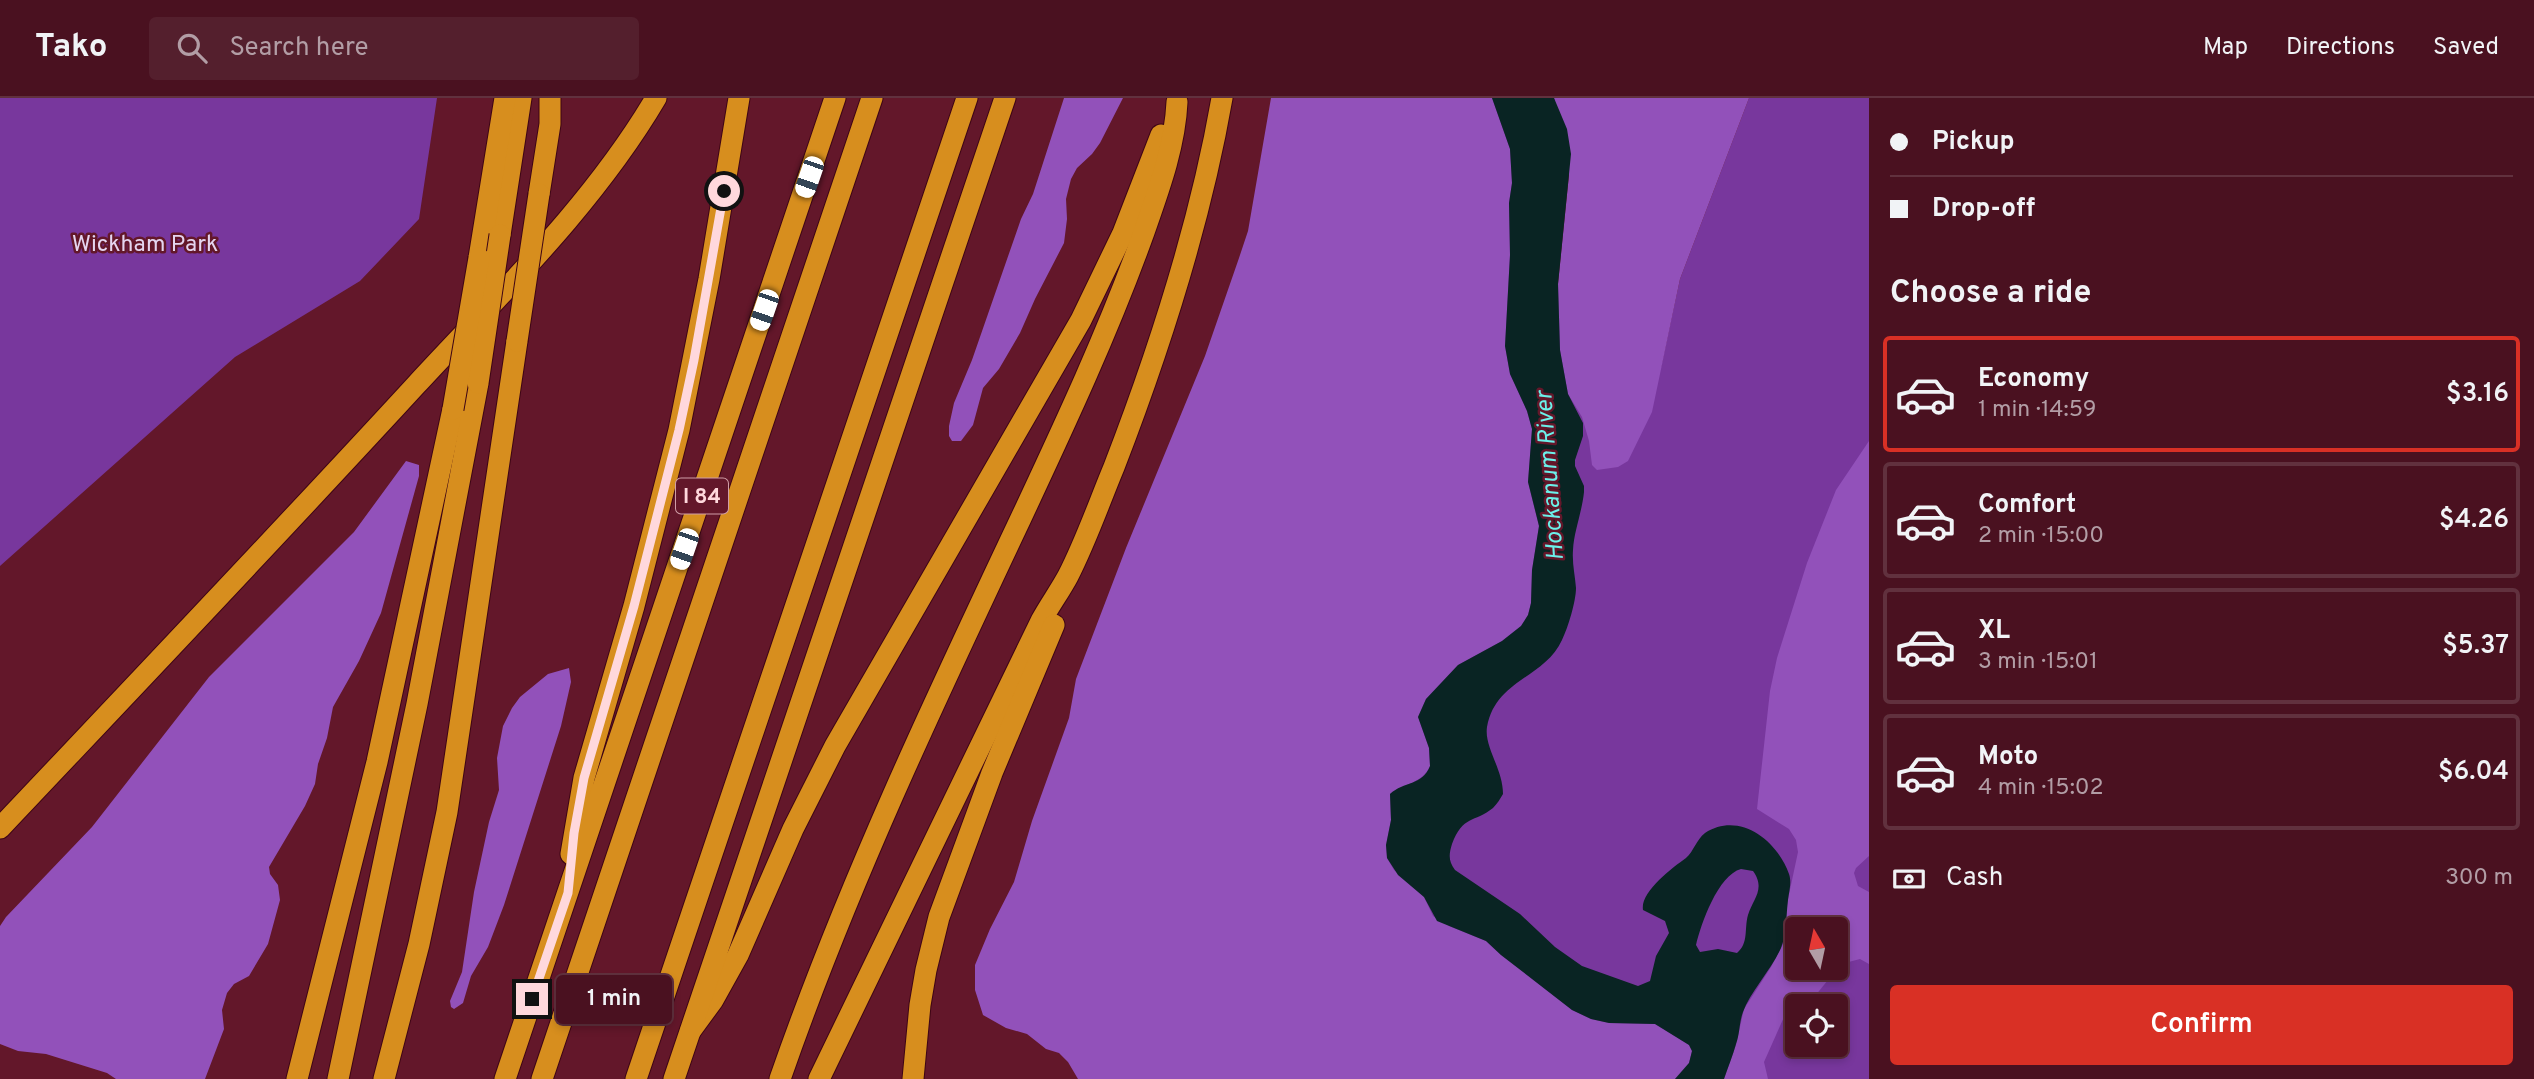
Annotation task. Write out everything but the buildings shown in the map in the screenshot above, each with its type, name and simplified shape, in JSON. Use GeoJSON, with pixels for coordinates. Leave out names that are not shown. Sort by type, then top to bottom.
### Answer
{"type":"FeatureCollection","features":[{"type":"Feature","properties":{"kind":"highway"},"geometry":{"type":"LineString","coordinates":[[298,1079],[380,750],[453,409],[505,98]]}},
{"type":"Feature","properties":{"kind":"highway"},"geometry":{"type":"LineString","coordinates":[[338,1079],[422,679],[478,383],[521,98]]}},
{"type":"Feature","properties":{"kind":"highway"},"geometry":{"type":"LineString","coordinates":[[384,1079],[419,944],[447,812],[550,124],[551,98]]}},
{"type":"Feature","properties":{"kind":"highway"},"geometry":{"type":"LineString","coordinates":[[550,124],[560,98]]}},
{"type":"Feature","properties":{"kind":"highway"},"geometry":{"type":"LineString","coordinates":[[0,828],[306,505],[528,264],[598,181],[656,98]]}},
{"type":"Feature","properties":{"kind":"highway"},"geometry":{"type":"LineString","coordinates":[[568,893],[574,833],[584,778],[634,606],[679,430],[709,279],[739,98]]}},
{"type":"Feature","properties":{"kind":"highway","name":"I 84"},"geometry":{"type":"LineString","coordinates":[[505,1079],[835,98]]}},
{"type":"Feature","properties":{"kind":"highway"},"geometry":{"type":"LineString","coordinates":[[542,1079],[873,98]]}},
{"type":"Feature","properties":{"kind":"highway"},"geometry":{"type":"LineString","coordinates":[[636,1079],[967,98]]}},
{"type":"Feature","properties":{"kind":"highway"},"geometry":{"type":"LineString","coordinates":[[674,1079],[1005,98]]}},
{"type":"Feature","properties":{"kind":"highway"},"geometry":{"type":"LineString","coordinates":[[913,1079],[922,993],[939,917],[992,774],[1055,622],[1068,576],[1121,448],[1167,317],[1196,211],[1222,98]]}},
{"type":"Feature","properties":{"kind":"highway"},"geometry":{"type":"LineString","coordinates":[[691,1030],[718,992],[738,955],[793,829],[835,746],[1082,320],[1123,233],[1162,132],[1178,100]]}},
{"type":"Feature","properties":{"kind":"highway"},"geometry":{"type":"LineString","coordinates":[[780,1079],[826,953],[882,818],[1106,333],[1165,166],[1175,133],[1178,100]]}},
{"type":"Feature","properties":{"kind":"highway"},"geometry":{"type":"LineString","coordinates":[[819,1079],[1041,621],[1068,576]]}},
{"type":"Feature","properties":{"kind":"green space","name":"Wickham Park"},"geometry":{"type":"Polygon","coordinates":[[[0,98],[437,98],[419,219],[360,281],[235,357],[0,566],[0,98]]]}},
{"type":"Feature","properties":{"kind":"green space"},"geometry":{"type":"Polygon","coordinates":[[[1332,98],[1524,98],[1535,267],[1661,367],[1680,279],[1749,98],[1869,98],[1869,1079],[1100,1079],[1332,98]]]}},
{"type":"Feature","properties":{"kind":"shaded area"},"geometry":{"type":"Polygon","coordinates":[[[1064,98],[1123,98],[1100,143],[1077,168],[1071,179],[1066,199],[1064,243],[1020,333],[999,369],[983,388],[973,425],[961,441],[952,441],[949,426],[954,403],[972,360],[1021,219],[1033,194],[1064,98]]]}},
{"type":"Feature","properties":{"kind":"shaded area"},"geometry":{"type":"Polygon","coordinates":[[[1271,98],[1492,98],[1510,149],[1512,183],[1509,203],[1510,255],[1505,346],[1510,374],[1532,429],[1528,482],[1539,526],[1532,570],[1531,603],[1521,626],[1502,641],[1458,665],[1426,699],[1418,717],[1429,748],[1430,766],[1418,780],[1390,794],[1391,820],[1386,845],[1387,858],[1394,870],[1424,897],[1433,916],[1449,926],[1486,941],[1572,1010],[1591,1019],[1609,1023],[1655,1024],[1689,1045],[1692,1051],[1689,1063],[1675,1079],[1078,1079],[1059,1053],[1046,1049],[1027,1034],[1006,1028],[983,1015],[975,990],[975,965],[1014,882],[1032,821],[1069,718],[1076,679],[1126,548],[1205,356],[1239,258],[1248,231],[1271,98]]]}},
{"type":"Feature","properties":{"kind":"shaded area"},"geometry":{"type":"Polygon","coordinates":[[[1554,98],[1749,98],[1680,279],[1652,412],[1628,461],[1618,467],[1597,470],[1592,465],[1582,417],[1568,394],[1560,350],[1558,284],[1569,175],[1554,98]]]}},
{"type":"Feature","properties":{"kind":"shaded area"},"geometry":{"type":"Polygon","coordinates":[[[1869,441],[1869,856],[1854,873],[1858,886],[1869,892],[1869,964],[1860,959],[1848,962],[1848,917],[1786,917],[1798,852],[1796,840],[1789,829],[1757,809],[1770,691],[1777,658],[1807,563],[1836,490],[1869,441]]]}},
{"type":"Feature","properties":{"kind":"shaded area"},"geometry":{"type":"Polygon","coordinates":[[[406,461],[419,465],[419,476],[381,613],[359,661],[333,707],[315,784],[269,867],[270,874],[278,885],[280,900],[268,944],[249,976],[234,984],[227,993],[222,1010],[224,1029],[205,1079],[116,1079],[107,1073],[46,1054],[18,1051],[0,1044],[0,926],[6,917],[92,827],[209,677],[354,532],[406,461]]]}},
{"type":"Feature","properties":{"kind":"shaded area"},"geometry":{"type":"Polygon","coordinates":[[[569,668],[571,682],[561,726],[504,905],[488,947],[471,976],[463,1003],[454,1009],[450,1001],[462,972],[474,892],[499,790],[497,758],[503,726],[520,697],[548,674],[569,668]]]}},
{"type":"Feature","properties":{"kind":"shaded area"},"geometry":{"type":"Polygon","coordinates":[[[1785,926],[1785,980],[1828,980],[1817,994],[1785,994],[1785,1016],[1764,1062],[1768,1079],[1724,1079],[1736,1045],[1744,1009],[1783,944],[1785,926]]]}},
{"type":"Feature","properties":{"kind":"water","name":"Hockanum River"},"geometry":{"type":"Polygon","coordinates":[[[1492,98],[1554,98],[1567,129],[1571,154],[1558,284],[1560,350],[1568,394],[1583,423],[1583,436],[1575,460],[1584,486],[1573,550],[1576,593],[1567,629],[1554,653],[1510,688],[1492,711],[1487,735],[1503,794],[1493,808],[1460,828],[1452,844],[1450,860],[1455,870],[1520,914],[1555,947],[1582,966],[1638,986],[1650,981],[1656,956],[1669,933],[1665,921],[1643,910],[1643,903],[1652,888],[1689,855],[1705,833],[1718,827],[1743,827],[1766,840],[1776,850],[1790,877],[1784,936],[1777,956],[1743,1012],[1724,1079],[1675,1079],[1689,1063],[1692,1051],[1689,1045],[1655,1024],[1609,1023],[1591,1019],[1572,1010],[1486,941],[1437,921],[1424,897],[1398,875],[1387,858],[1386,845],[1391,820],[1390,794],[1418,780],[1430,766],[1429,748],[1418,717],[1426,699],[1458,665],[1502,641],[1521,626],[1531,603],[1532,570],[1539,526],[1528,482],[1532,429],[1510,374],[1505,346],[1510,255],[1509,203],[1512,183],[1510,149],[1492,98]],[[1741,869],[1725,880],[1706,913],[1698,936],[1696,945],[1700,952],[1718,949],[1737,953],[1741,949],[1745,940],[1748,915],[1757,894],[1757,877],[1753,871],[1741,869]]]}},
{"type":"Feature","properties":{"kind":"route"},"geometry":{"type":"LineString","coordinates":[[532,999],[568,893],[574,833],[584,778],[634,606],[679,430],[724,191]]}}]}
